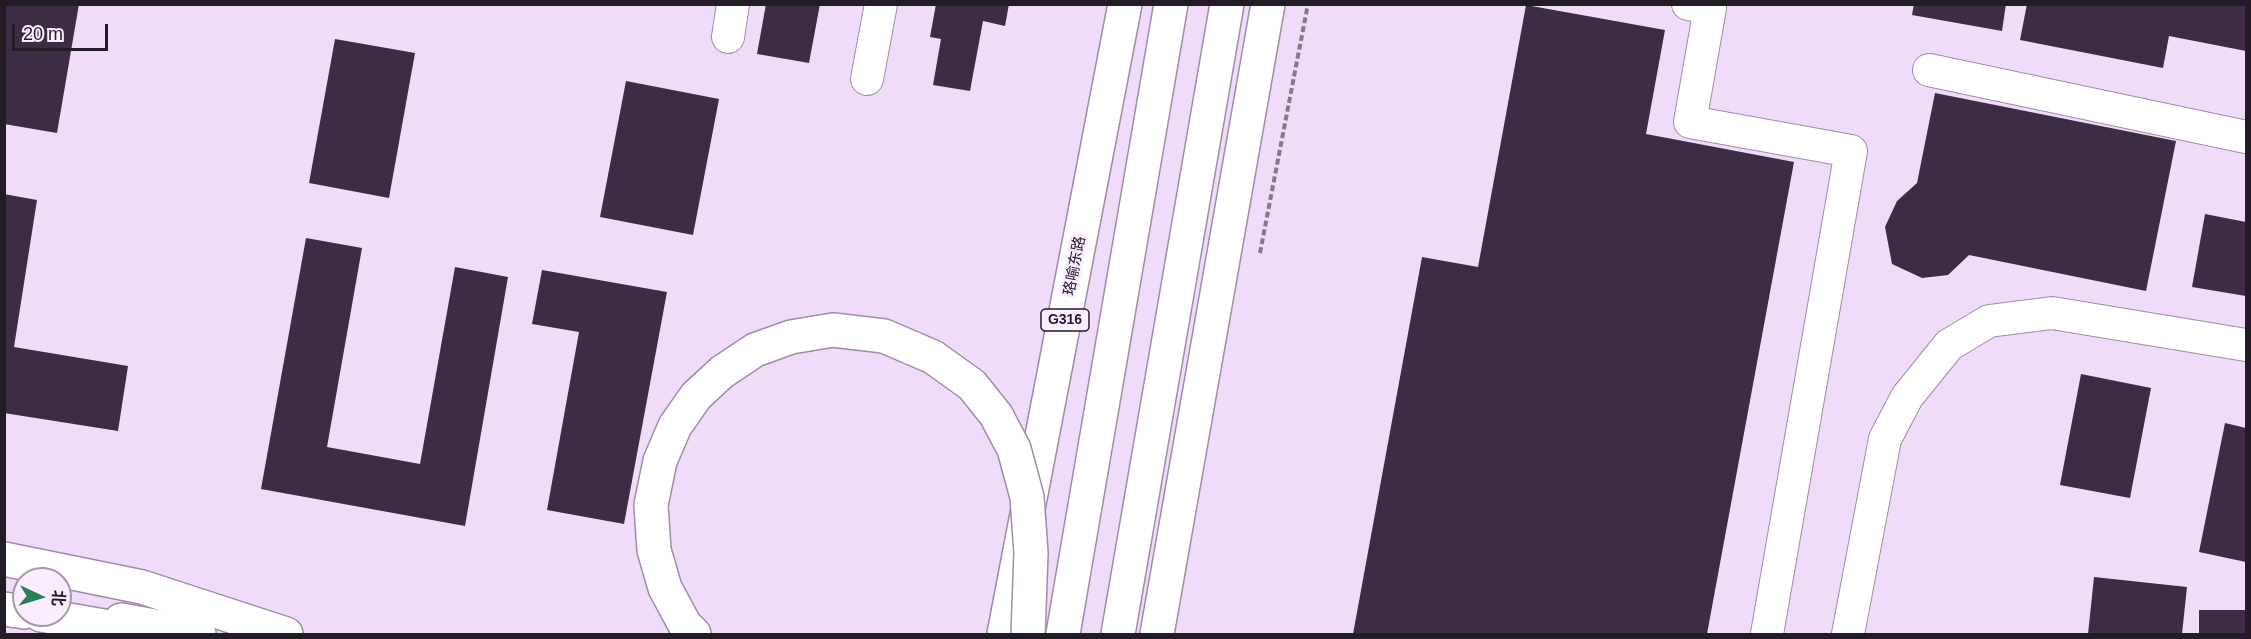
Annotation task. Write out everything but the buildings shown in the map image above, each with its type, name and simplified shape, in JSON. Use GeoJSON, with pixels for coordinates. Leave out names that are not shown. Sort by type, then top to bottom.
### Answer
{"type":"FeatureCollection","features":[{"type":"Feature","properties":{"kind":"main road","name":"珞喻东路"},"geometry":{"type":"LineString","coordinates":[[1004,634],[1125,4]]}},
{"type":"Feature","properties":{"kind":"main road"},"geometry":{"type":"LineString","coordinates":[[1063,634],[1171,4]]}},
{"type":"Feature","properties":{"kind":"main road"},"geometry":{"type":"LineString","coordinates":[[1118,634],[1227,4]]}},
{"type":"Feature","properties":{"kind":"main road"},"geometry":{"type":"LineString","coordinates":[[1157,634],[1268,4]]}},
{"type":"Feature","properties":{"kind":"main road"},"geometry":{"type":"LineString","coordinates":[[694,634],[685,625],[665,588],[654,550],[651,505],[660,461],[675,426],[696,396],[722,372],[755,350],[791,336],[833,330],[884,336],[933,357],[972,386],[996,415],[1014,449],[1027,497],[1031,553],[1028,634]]}},
{"type":"Feature","properties":{"kind":"main road"},"geometry":{"type":"LineString","coordinates":[[4,559],[142,587],[286,634]]}},
{"type":"Feature","properties":{"kind":"main road"},"geometry":{"type":"LineString","coordinates":[[984,634],[1018,561]]}},
{"type":"Feature","properties":{"kind":"main road"},"geometry":{"type":"LineString","coordinates":[[72,611],[199,634]]}},
{"type":"Feature","properties":{"kind":"main road"},"geometry":{"type":"LineString","coordinates":[[72,620],[149,634]]}},
{"type":"Feature","properties":{"kind":"street"},"geometry":{"type":"LineString","coordinates":[[728,37],[733,4]]}},
{"type":"Feature","properties":{"kind":"street"},"geometry":{"type":"LineString","coordinates":[[867,79],[881,4]]}},
{"type":"Feature","properties":{"kind":"street"},"geometry":{"type":"LineString","coordinates":[[1688,4],[1710,8],[1690,122],[1851,151],[1767,634]]}},
{"type":"Feature","properties":{"kind":"street"},"geometry":{"type":"LineString","coordinates":[[1929,70],[2247,137]]}},
{"type":"Feature","properties":{"kind":"street"},"geometry":{"type":"LineString","coordinates":[[1848,634],[1886,439],[1908,397],[1949,345],[1989,321],[2052,313],[2247,345]]}},
{"type":"Feature","properties":{"kind":"path"},"geometry":{"type":"LineString","coordinates":[[1260,254],[1308,4]]}}]}
